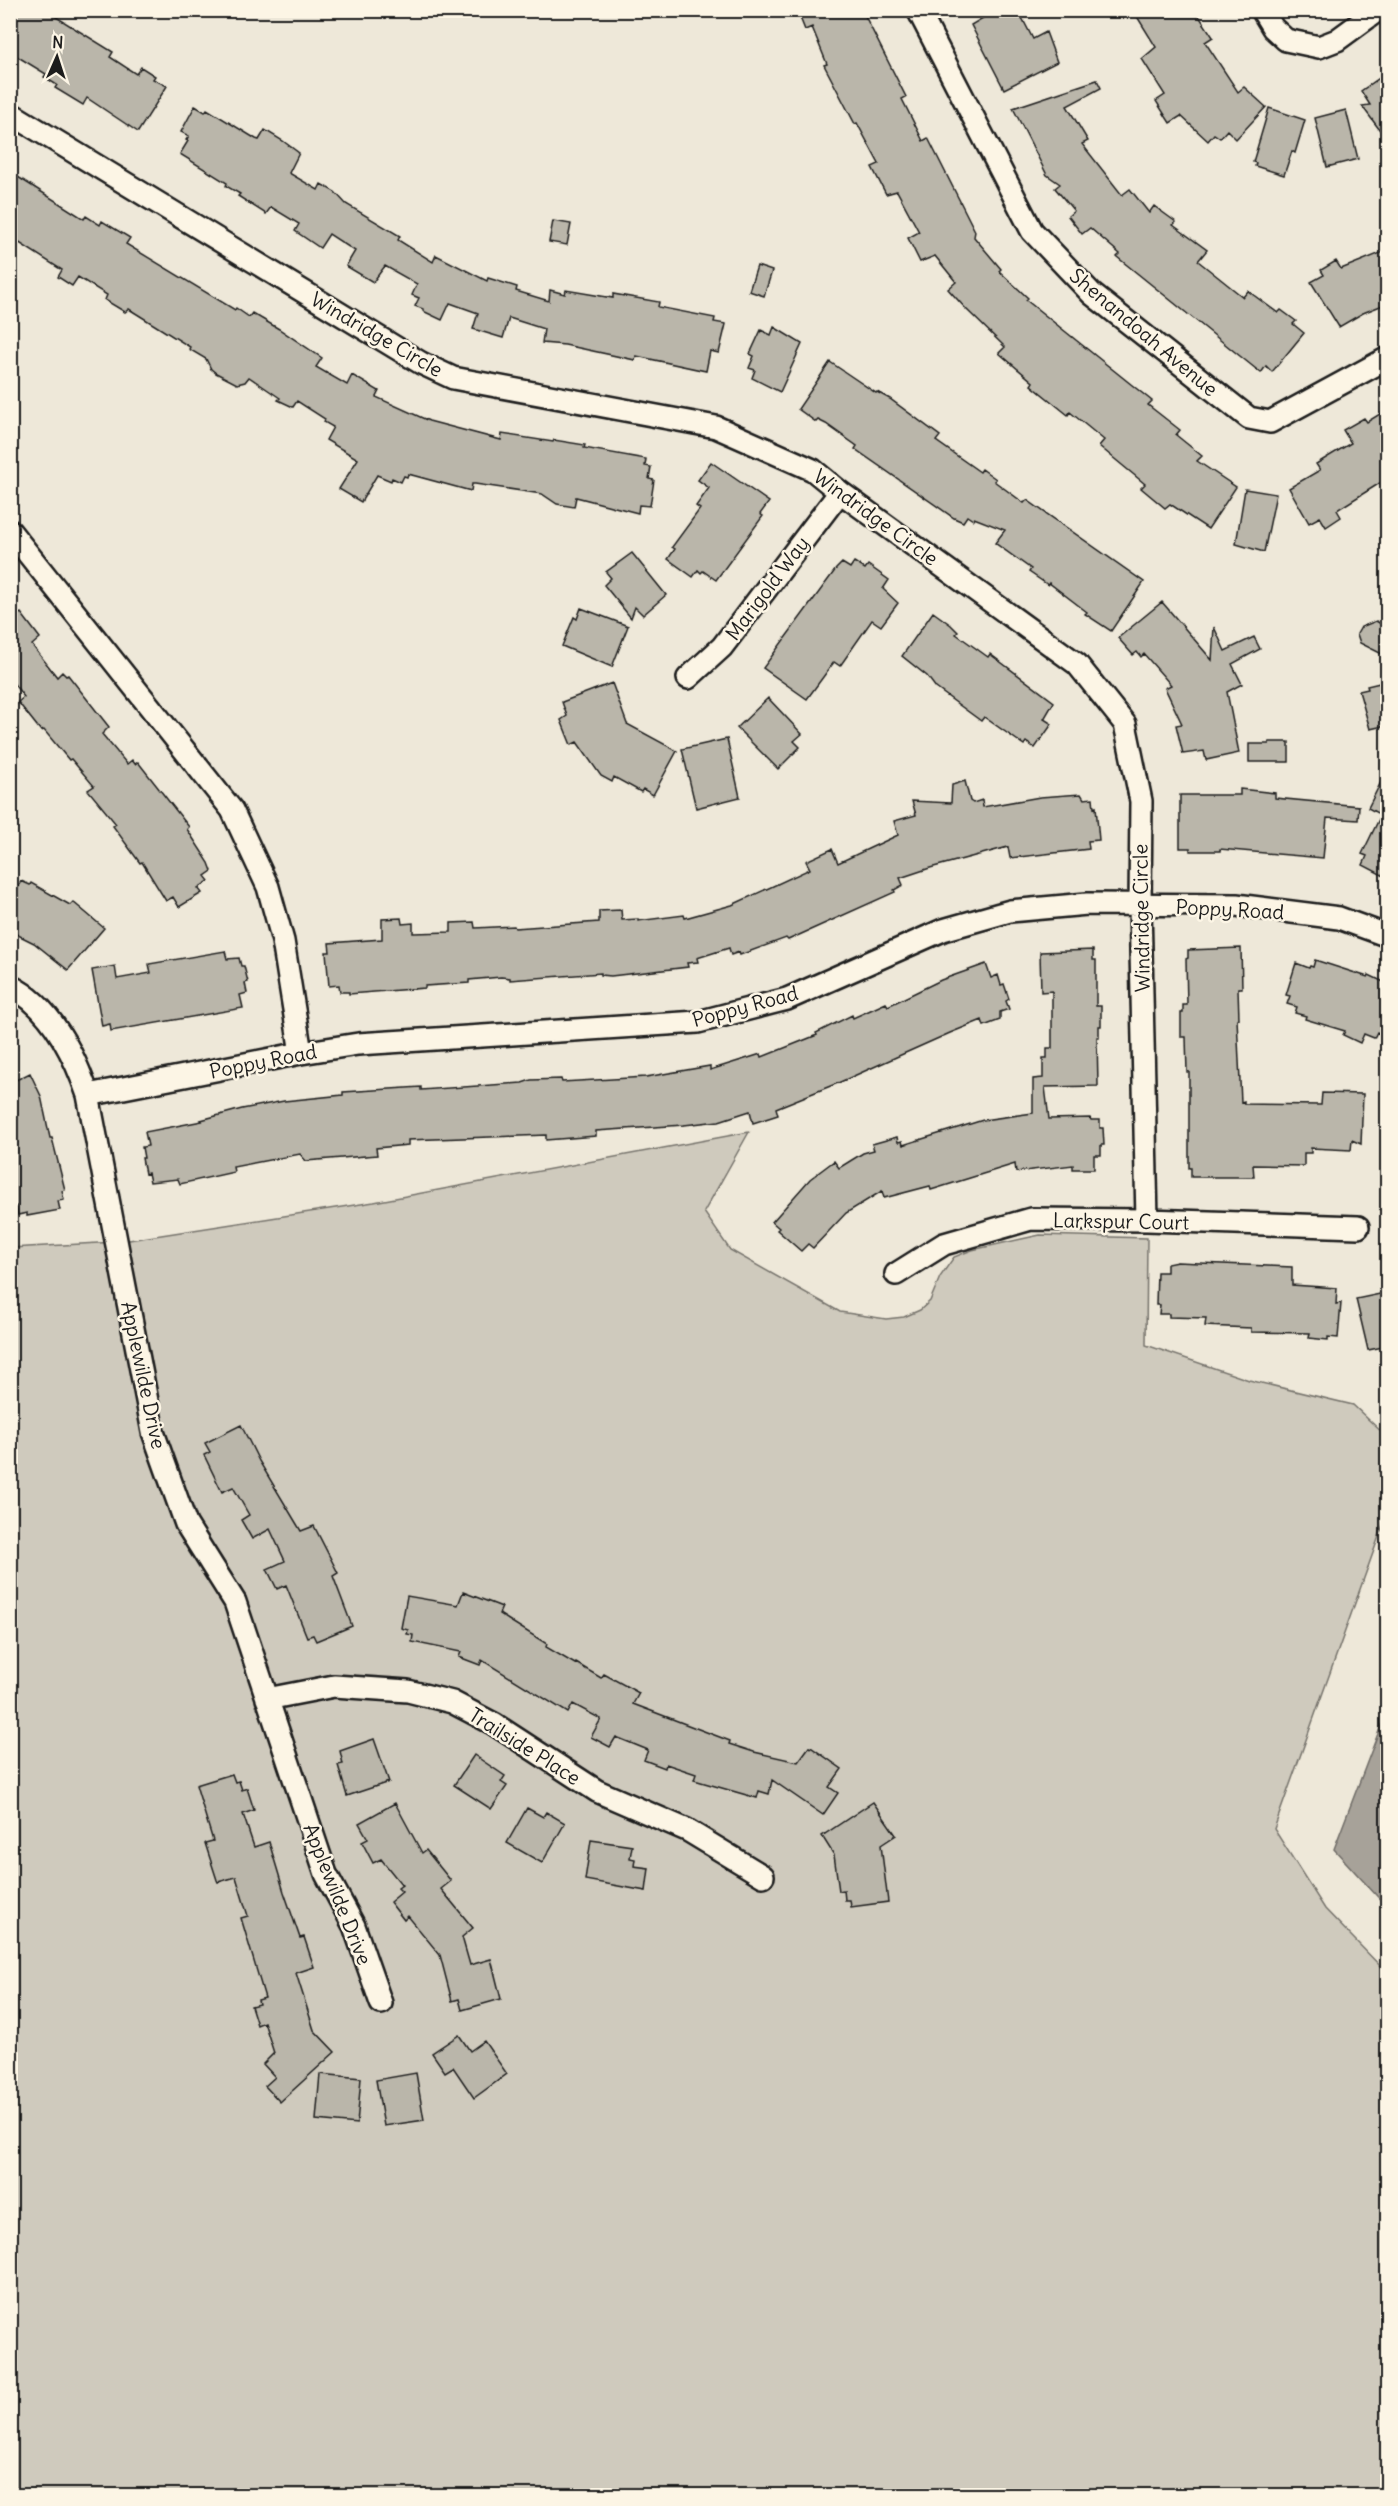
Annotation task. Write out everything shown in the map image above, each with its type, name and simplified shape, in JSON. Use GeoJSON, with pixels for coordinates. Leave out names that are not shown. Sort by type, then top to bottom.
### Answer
{"type":"FeatureCollection","features":[{"type":"Feature","properties":{"kind":"street","name":"Shenandoah Avenue"},"geometry":{"type":"LineString","coordinates":[[918,10],[1032,231],[1092,294],[1249,418],[1270,422],[1388,358]]}},
{"type":"Feature","properties":{"kind":"street"},"geometry":{"type":"LineString","coordinates":[[1262,10],[1274,28],[1286,40],[1318,47],[1336,40],[1378,10]]}},
{"type":"Feature","properties":{"kind":"street","name":"Windridge Circle"},"geometry":{"type":"LineString","coordinates":[[10,113],[421,363],[453,378],[716,427],[813,470],[1077,664],[1125,724],[1141,801],[1140,905],[1147,1220]]}},
{"type":"Feature","properties":{"kind":"street","name":"Marigold Way"},"geometry":{"type":"LineString","coordinates":[[688,678],[722,647],[840,492]]}},
{"type":"Feature","properties":{"kind":"street"},"geometry":{"type":"LineString","coordinates":[[10,531],[232,810],[268,887],[283,941],[301,1053]]}},
{"type":"Feature","properties":{"kind":"street","name":"Poppy Road"},"geometry":{"type":"LineString","coordinates":[[88,1095],[358,1044],[698,1022],[787,999],[943,930],[1010,911],[1087,904],[1236,905],[1339,918],[1388,936]]}},
{"type":"Feature","properties":{"kind":"street","name":"Applewilde Drive"},"geometry":{"type":"LineString","coordinates":[[10,986],[52,1020],[78,1067],[88,1095],[153,1432],[186,1524],[235,1602],[326,1874],[354,1926],[381,2003]]}},
{"type":"Feature","properties":{"kind":"street","name":"Larkspur Court"},"geometry":{"type":"LineString","coordinates":[[896,1274],[944,1244],[1031,1219],[1147,1220],[1358,1227]]}},
{"type":"Feature","properties":{"kind":"street","name":"Trailside Place"},"geometry":{"type":"LineString","coordinates":[[267,1699],[334,1686],[408,1691],[452,1702],[494,1724],[597,1791],[687,1830],[764,1876]]}},
{"type":"Feature","properties":{"kind":"shaded area"},"geometry":{"type":"Polygon","coordinates":[[[749,1132],[704,1212],[730,1250],[840,1312],[886,1319],[904,1317],[920,1310],[930,1301],[940,1277],[954,1257],[972,1250],[1040,1235],[1147,1238],[1146,1345],[1249,1380],[1353,1405],[1387,1437],[1387,1514],[1274,1829],[1325,1909],[1387,1973],[1387,2495],[11,2496],[11,1248],[116,1242],[374,1202],[749,1132]]]}},
{"type":"Feature","properties":{"kind":"shaded area"},"geometry":{"type":"Polygon","coordinates":[[[1387,1710],[1388,1907],[1334,1849],[1387,1710]]]}},
{"type":"Feature","properties":{"kind":"building"},"geometry":{"type":"Polygon","coordinates":[[[10,10],[45,10],[113,52],[110,57],[136,74],[141,67],[155,76],[153,79],[167,86],[138,132],[87,98],[83,105],[55,88],[57,85],[44,77],[46,74],[10,52],[10,10]]]}},
{"type":"Feature","properties":{"kind":"building"},"geometry":{"type":"Polygon","coordinates":[[[797,10],[862,10],[906,97],[902,99],[923,141],[928,138],[975,231],[974,237],[1001,269],[999,271],[1028,298],[1026,300],[1152,401],[1148,405],[1180,430],[1176,435],[1202,456],[1197,461],[1236,487],[1208,529],[1170,504],[1165,508],[1141,488],[1145,484],[1099,446],[1104,440],[1070,412],[1068,415],[1031,385],[1033,382],[999,353],[1005,347],[948,289],[956,282],[935,256],[920,262],[908,238],[919,232],[897,191],[886,194],[872,167],[879,164],[824,65],[827,64],[812,27],[805,30],[797,10]]]}},
{"type":"Feature","properties":{"kind":"building"},"geometry":{"type":"Polygon","coordinates":[[[996,10],[1018,10],[1033,39],[1046,32],[1057,62],[1004,89],[971,25],[996,10]]]}},
{"type":"Feature","properties":{"kind":"building"},"geometry":{"type":"Polygon","coordinates":[[[1133,10],[1195,10],[1213,37],[1205,42],[1238,92],[1244,87],[1266,107],[1236,139],[1227,130],[1220,138],[1214,134],[1208,141],[1181,116],[1170,123],[1156,101],[1165,95],[1142,59],[1156,47],[1133,10]]]}},
{"type":"Feature","properties":{"kind":"building"},"geometry":{"type":"Polygon","coordinates":[[[1388,72],[1388,141],[1362,106],[1370,105],[1361,91],[1388,72]]]}},
{"type":"Feature","properties":{"kind":"building"},"geometry":{"type":"Polygon","coordinates":[[[1097,80],[1101,88],[1067,106],[1088,141],[1082,144],[1122,195],[1130,189],[1149,213],[1154,206],[1176,222],[1173,225],[1207,250],[1198,261],[1243,297],[1248,291],[1278,313],[1281,310],[1296,321],[1293,324],[1304,333],[1272,372],[1266,366],[1261,373],[1117,257],[1120,254],[1090,228],[1082,234],[1068,216],[1074,211],[1055,188],[1060,184],[1047,175],[1013,108],[1097,80]]]}},
{"type":"Feature","properties":{"kind":"building"},"geometry":{"type":"Polygon","coordinates":[[[195,106],[205,112],[207,109],[256,139],[259,140],[265,130],[283,141],[299,153],[289,173],[318,190],[321,184],[335,192],[346,204],[400,236],[398,240],[433,262],[436,255],[487,281],[488,278],[517,287],[516,291],[549,301],[550,290],[565,294],[566,290],[613,298],[613,294],[659,302],[658,307],[715,318],[714,322],[726,324],[719,353],[710,351],[706,371],[636,356],[635,360],[565,345],[542,343],[544,329],[509,318],[503,338],[473,329],[478,313],[450,303],[442,320],[415,306],[419,298],[412,295],[417,284],[385,266],[373,282],[346,266],[355,251],[329,234],[320,248],[295,231],[299,224],[271,207],[266,214],[238,196],[240,194],[226,186],[227,183],[180,154],[189,136],[181,132],[195,106]]]}},
{"type":"Feature","properties":{"kind":"building"},"geometry":{"type":"Polygon","coordinates":[[[1269,108],[1305,120],[1295,153],[1292,151],[1284,175],[1255,166],[1256,163],[1253,162],[1269,108]]]}},
{"type":"Feature","properties":{"kind":"building"},"geometry":{"type":"Polygon","coordinates":[[[1346,110],[1358,159],[1327,167],[1315,118],[1346,110]]]}},
{"type":"Feature","properties":{"kind":"building"},"geometry":{"type":"Polygon","coordinates":[[[10,172],[84,219],[86,216],[100,225],[102,221],[130,238],[126,244],[235,310],[236,308],[249,317],[252,313],[279,329],[322,358],[316,367],[347,385],[352,375],[379,391],[376,397],[429,421],[501,440],[502,434],[553,442],[554,440],[646,459],[645,466],[651,467],[649,479],[654,480],[650,506],[639,505],[638,513],[576,497],[574,507],[557,504],[542,494],[475,484],[472,484],[471,491],[408,474],[401,482],[392,478],[391,481],[377,475],[361,502],[339,489],[358,459],[326,440],[333,427],[324,422],[325,419],[297,401],[293,407],[278,400],[280,398],[249,377],[245,382],[237,384],[216,373],[206,359],[189,349],[190,347],[129,309],[125,312],[105,300],[107,295],[78,277],[72,286],[58,277],[62,270],[10,237],[10,172]]]}},
{"type":"Feature","properties":{"kind":"building"},"geometry":{"type":"Polygon","coordinates":[[[553,221],[571,224],[567,245],[549,242],[553,221]]]}},
{"type":"Feature","properties":{"kind":"building"},"geometry":{"type":"Polygon","coordinates":[[[1388,250],[1388,303],[1363,313],[1339,327],[1311,282],[1324,275],[1321,270],[1336,261],[1341,269],[1388,250]]]}},
{"type":"Feature","properties":{"kind":"building"},"geometry":{"type":"Polygon","coordinates":[[[757,266],[772,271],[764,296],[749,291],[757,266]]]}},
{"type":"Feature","properties":{"kind":"building"},"geometry":{"type":"Polygon","coordinates":[[[774,327],[802,344],[780,392],[752,378],[755,370],[749,368],[754,356],[750,354],[761,330],[771,335],[774,327]]]}},
{"type":"Feature","properties":{"kind":"building"},"geometry":{"type":"Polygon","coordinates":[[[830,362],[876,393],[890,399],[940,436],[936,441],[980,472],[982,469],[1024,503],[1027,500],[1144,582],[1111,631],[1085,614],[1087,612],[1049,583],[1048,585],[1029,572],[1031,569],[995,543],[1005,530],[967,516],[963,522],[954,518],[855,449],[857,446],[826,424],[818,420],[816,422],[798,409],[830,362]]]}},
{"type":"Feature","properties":{"kind":"building"},"geometry":{"type":"Polygon","coordinates":[[[1388,409],[1388,478],[1337,510],[1341,517],[1326,527],[1320,517],[1309,523],[1289,488],[1320,470],[1316,464],[1351,443],[1343,430],[1364,418],[1367,422],[1388,409]]]}},
{"type":"Feature","properties":{"kind":"building"},"geometry":{"type":"Polygon","coordinates":[[[711,462],[769,502],[760,514],[763,516],[716,580],[698,570],[693,577],[668,559],[675,549],[672,547],[700,509],[696,506],[709,488],[698,480],[711,462]]]}},
{"type":"Feature","properties":{"kind":"building"},"geometry":{"type":"Polygon","coordinates":[[[1245,489],[1276,494],[1264,552],[1236,544],[1245,489]]]}},
{"type":"Feature","properties":{"kind":"building"},"geometry":{"type":"Polygon","coordinates":[[[632,553],[666,595],[643,615],[635,607],[631,618],[604,585],[611,578],[606,572],[632,553]]]}},
{"type":"Feature","properties":{"kind":"building"},"geometry":{"type":"Polygon","coordinates":[[[854,562],[865,569],[868,565],[889,580],[883,589],[898,603],[881,626],[872,620],[840,666],[834,662],[807,699],[763,668],[836,569],[842,563],[850,568],[854,562]]]}},
{"type":"Feature","properties":{"kind":"building"},"geometry":{"type":"Polygon","coordinates":[[[1162,602],[1212,660],[1214,627],[1225,651],[1254,637],[1260,649],[1232,664],[1242,684],[1227,692],[1239,753],[1206,760],[1204,751],[1183,754],[1176,725],[1182,724],[1165,688],[1171,685],[1144,654],[1141,657],[1137,652],[1133,655],[1118,638],[1162,602]]]}},
{"type":"Feature","properties":{"kind":"building"},"geometry":{"type":"Polygon","coordinates":[[[581,608],[628,626],[612,667],[562,646],[574,617],[577,619],[581,608]]]}},
{"type":"Feature","properties":{"kind":"building"},"geometry":{"type":"Polygon","coordinates":[[[933,612],[951,625],[958,632],[956,634],[988,657],[990,654],[1054,702],[1044,719],[1052,724],[1035,748],[1026,742],[1024,745],[984,717],[981,721],[936,688],[927,676],[902,656],[933,612]]]}},
{"type":"Feature","properties":{"kind":"building"},"geometry":{"type":"Polygon","coordinates":[[[21,613],[40,638],[32,645],[57,677],[62,672],[68,675],[109,727],[102,734],[127,764],[132,760],[135,764],[138,762],[189,827],[187,829],[209,863],[212,871],[205,876],[209,881],[198,888],[202,893],[179,907],[173,897],[166,901],[142,862],[140,863],[113,826],[116,824],[88,790],[94,786],[44,730],[41,731],[18,702],[24,697],[10,679],[10,621],[21,613]]]}},
{"type":"Feature","properties":{"kind":"building"},"geometry":{"type":"Polygon","coordinates":[[[1376,621],[1388,628],[1388,657],[1360,643],[1357,634],[1361,627],[1376,621]]]}},
{"type":"Feature","properties":{"kind":"building"},"geometry":{"type":"Polygon","coordinates":[[[1388,681],[1388,725],[1370,729],[1359,691],[1368,689],[1367,686],[1388,681]]]}},
{"type":"Feature","properties":{"kind":"building"},"geometry":{"type":"Polygon","coordinates":[[[612,683],[627,724],[677,751],[653,795],[643,789],[641,792],[614,777],[612,782],[601,776],[577,742],[571,745],[561,720],[567,716],[562,702],[612,683]]]}},
{"type":"Feature","properties":{"kind":"building"},"geometry":{"type":"Polygon","coordinates":[[[768,698],[802,734],[794,741],[800,747],[778,769],[737,728],[768,698]]]}},
{"type":"Feature","properties":{"kind":"building"},"geometry":{"type":"Polygon","coordinates":[[[727,739],[740,797],[696,808],[682,749],[727,739]]]}},
{"type":"Feature","properties":{"kind":"building"},"geometry":{"type":"Polygon","coordinates":[[[1269,742],[1289,742],[1289,762],[1249,762],[1249,744],[1269,744],[1269,742]]]}},
{"type":"Feature","properties":{"kind":"building"},"geometry":{"type":"Polygon","coordinates":[[[1388,768],[1388,878],[1363,865],[1367,856],[1362,854],[1381,815],[1368,808],[1388,768]]]}},
{"type":"Feature","properties":{"kind":"building"},"geometry":{"type":"Polygon","coordinates":[[[965,781],[970,801],[973,803],[982,800],[983,807],[1040,797],[1081,794],[1084,799],[1093,798],[1099,840],[1088,841],[1089,849],[1010,858],[1008,847],[930,868],[900,878],[903,885],[894,890],[895,892],[788,940],[786,938],[740,955],[739,952],[731,955],[729,948],[697,958],[698,962],[687,963],[688,967],[611,976],[601,975],[601,973],[510,980],[510,978],[501,977],[469,980],[469,983],[425,986],[425,988],[349,994],[349,992],[340,992],[339,985],[329,986],[326,952],[330,952],[329,943],[382,939],[382,919],[401,918],[402,924],[413,923],[413,933],[451,932],[451,923],[474,922],[475,928],[514,926],[515,928],[599,922],[599,911],[621,910],[622,920],[638,919],[638,921],[684,915],[685,918],[732,905],[810,869],[806,861],[832,849],[838,863],[898,835],[894,821],[916,815],[912,801],[951,803],[952,785],[965,781]]]}},
{"type":"Feature","properties":{"kind":"building"},"geometry":{"type":"Polygon","coordinates":[[[1240,789],[1275,793],[1275,798],[1359,806],[1358,820],[1327,818],[1323,858],[1220,849],[1220,851],[1190,851],[1190,848],[1180,848],[1180,795],[1240,795],[1240,789]]]}},
{"type":"Feature","properties":{"kind":"building"},"geometry":{"type":"Polygon","coordinates":[[[21,881],[30,885],[31,883],[70,905],[73,902],[104,928],[68,970],[34,943],[10,931],[10,885],[17,889],[21,881]]]}},
{"type":"Feature","properties":{"kind":"building"},"geometry":{"type":"Polygon","coordinates":[[[1241,948],[1242,988],[1238,988],[1239,1019],[1237,1019],[1241,1102],[1244,1101],[1244,1104],[1321,1105],[1322,1093],[1363,1094],[1361,1144],[1352,1140],[1351,1150],[1311,1148],[1311,1153],[1304,1153],[1304,1166],[1253,1165],[1254,1177],[1191,1177],[1191,1168],[1189,1168],[1189,1072],[1187,1072],[1186,1037],[1181,1037],[1181,1013],[1183,1013],[1183,1005],[1187,1005],[1186,959],[1188,950],[1241,948]]]}},
{"type":"Feature","properties":{"kind":"building"},"geometry":{"type":"Polygon","coordinates":[[[1093,950],[1093,960],[1096,960],[1096,1006],[1101,1006],[1101,1026],[1099,1026],[1099,1037],[1097,1037],[1098,1086],[1045,1087],[1049,1119],[1090,1118],[1100,1120],[1104,1145],[1101,1145],[1101,1155],[1094,1155],[1094,1169],[1073,1169],[1073,1165],[1016,1172],[1015,1164],[931,1190],[930,1186],[884,1198],[882,1191],[846,1213],[813,1248],[808,1244],[801,1251],[777,1230],[779,1228],[772,1222],[810,1179],[834,1161],[839,1168],[863,1153],[874,1150],[872,1144],[897,1137],[898,1142],[902,1141],[903,1145],[983,1120],[1033,1113],[1033,1079],[1043,1078],[1043,1058],[1047,1058],[1047,1048],[1052,1048],[1052,991],[1041,992],[1040,952],[1093,950]]]}},
{"type":"Feature","properties":{"kind":"building"},"geometry":{"type":"Polygon","coordinates":[[[225,951],[227,959],[239,958],[241,966],[244,966],[248,982],[245,983],[247,993],[240,995],[243,1008],[111,1031],[110,1024],[102,1026],[92,970],[115,966],[117,979],[151,973],[149,964],[225,951]]]}},
{"type":"Feature","properties":{"kind":"building"},"geometry":{"type":"Polygon","coordinates":[[[1315,960],[1368,977],[1369,975],[1388,984],[1388,1038],[1377,1032],[1374,1038],[1364,1034],[1360,1043],[1343,1035],[1345,1031],[1305,1019],[1306,1016],[1295,1013],[1297,1007],[1287,1004],[1290,996],[1286,995],[1296,963],[1309,968],[1313,967],[1315,960]]]}},
{"type":"Feature","properties":{"kind":"building"},"geometry":{"type":"Polygon","coordinates":[[[986,964],[991,978],[998,975],[1001,985],[1004,984],[1009,999],[1006,1001],[1009,1009],[1000,1012],[1000,1020],[984,1026],[982,1020],[950,1033],[776,1108],[778,1115],[753,1123],[750,1111],[719,1121],[596,1131],[596,1136],[546,1140],[546,1135],[408,1140],[408,1145],[376,1148],[377,1155],[306,1161],[300,1154],[233,1167],[234,1172],[180,1184],[178,1179],[150,1182],[148,1173],[145,1174],[142,1147],[148,1146],[145,1132],[202,1121],[242,1109],[284,1101],[343,1095],[343,1092],[421,1087],[421,1090],[522,1083],[531,1080],[561,1079],[562,1082],[646,1077],[710,1066],[710,1070],[761,1054],[762,1057],[817,1035],[816,1033],[852,1015],[853,1018],[886,1003],[888,1006],[941,980],[986,964]]]}},
{"type":"Feature","properties":{"kind":"building"},"geometry":{"type":"Polygon","coordinates":[[[30,1073],[41,1096],[65,1190],[62,1191],[64,1200],[58,1201],[60,1210],[27,1216],[27,1213],[18,1215],[16,1206],[10,1206],[10,1083],[30,1073]]]}},
{"type":"Feature","properties":{"kind":"building"},"geometry":{"type":"Polygon","coordinates":[[[1177,1262],[1292,1267],[1292,1285],[1337,1288],[1336,1304],[1341,1303],[1338,1338],[1328,1337],[1328,1340],[1309,1338],[1310,1333],[1251,1332],[1251,1328],[1205,1326],[1206,1318],[1169,1317],[1169,1314],[1159,1314],[1160,1305],[1156,1305],[1157,1272],[1167,1272],[1167,1264],[1177,1262]]]}},
{"type":"Feature","properties":{"kind":"building"},"geometry":{"type":"Polygon","coordinates":[[[1388,1294],[1388,1346],[1368,1350],[1356,1299],[1388,1294]]]}},
{"type":"Feature","properties":{"kind":"building"},"geometry":{"type":"Polygon","coordinates":[[[241,1425],[259,1461],[301,1531],[314,1526],[338,1573],[333,1576],[352,1626],[316,1641],[313,1635],[307,1637],[286,1585],[277,1589],[267,1569],[285,1561],[270,1529],[252,1539],[241,1520],[249,1515],[233,1487],[222,1492],[204,1455],[210,1452],[205,1443],[241,1425]]]}},
{"type":"Feature","properties":{"kind":"building"},"geometry":{"type":"Polygon","coordinates":[[[463,1592],[502,1607],[499,1614],[575,1664],[601,1678],[604,1674],[639,1693],[633,1704],[754,1752],[798,1762],[809,1747],[812,1748],[842,1769],[829,1787],[838,1793],[823,1815],[772,1780],[769,1794],[759,1791],[757,1798],[694,1780],[696,1774],[666,1764],[665,1768],[644,1760],[648,1750],[616,1737],[610,1747],[591,1737],[601,1719],[573,1704],[568,1713],[482,1660],[480,1665],[459,1657],[461,1652],[412,1642],[413,1635],[407,1634],[408,1630],[401,1628],[407,1596],[458,1605],[463,1592]]]}},
{"type":"Feature","properties":{"kind":"building"},"geometry":{"type":"Polygon","coordinates":[[[374,1739],[389,1782],[347,1796],[338,1765],[343,1764],[340,1751],[374,1739]]]}},
{"type":"Feature","properties":{"kind":"building"},"geometry":{"type":"Polygon","coordinates":[[[474,1755],[505,1776],[501,1782],[507,1786],[491,1809],[454,1785],[474,1755]]]}},
{"type":"Feature","properties":{"kind":"building"},"geometry":{"type":"Polygon","coordinates":[[[232,1774],[235,1782],[239,1781],[242,1790],[247,1788],[254,1810],[243,1814],[254,1847],[269,1842],[300,1938],[304,1937],[314,1967],[296,1973],[314,2030],[335,2052],[280,2102],[265,2086],[275,2077],[263,2064],[274,2053],[264,2022],[257,2025],[251,2006],[259,2004],[258,2000],[265,1998],[241,1918],[248,1916],[236,1877],[218,1882],[217,1880],[205,1843],[213,1841],[196,1785],[232,1774]]]}},
{"type":"Feature","properties":{"kind":"building"},"geometry":{"type":"Polygon","coordinates":[[[873,1802],[896,1835],[881,1845],[888,1902],[851,1907],[850,1900],[845,1900],[844,1890],[839,1891],[834,1855],[822,1836],[873,1802]]]}},
{"type":"Feature","properties":{"kind":"building"},"geometry":{"type":"Polygon","coordinates":[[[395,1803],[422,1853],[426,1850],[451,1881],[441,1889],[473,1928],[462,1937],[470,1965],[491,1959],[501,1999],[462,2010],[459,1999],[452,2001],[440,1955],[408,1916],[404,1920],[390,1902],[402,1892],[398,1888],[402,1885],[381,1859],[373,1863],[362,1842],[368,1839],[359,1823],[395,1803]]]}},
{"type":"Feature","properties":{"kind":"building"},"geometry":{"type":"Polygon","coordinates":[[[527,1808],[543,1817],[546,1812],[565,1823],[542,1863],[507,1843],[527,1808]]]}},
{"type":"Feature","properties":{"kind":"building"},"geometry":{"type":"Polygon","coordinates":[[[591,1840],[632,1846],[630,1858],[635,1859],[634,1866],[649,1868],[646,1891],[585,1880],[591,1840]]]}},
{"type":"Feature","properties":{"kind":"building"},"geometry":{"type":"Polygon","coordinates":[[[459,2035],[470,2051],[484,2041],[507,2074],[474,2098],[453,2067],[445,2072],[432,2053],[459,2035]]]}},
{"type":"Feature","properties":{"kind":"building"},"geometry":{"type":"Polygon","coordinates":[[[416,2073],[424,2120],[384,2126],[376,2080],[416,2073]]]}},
{"type":"Feature","properties":{"kind":"building"},"geometry":{"type":"Polygon","coordinates":[[[320,2074],[361,2078],[357,2124],[316,2120],[320,2074]]]}}]}
